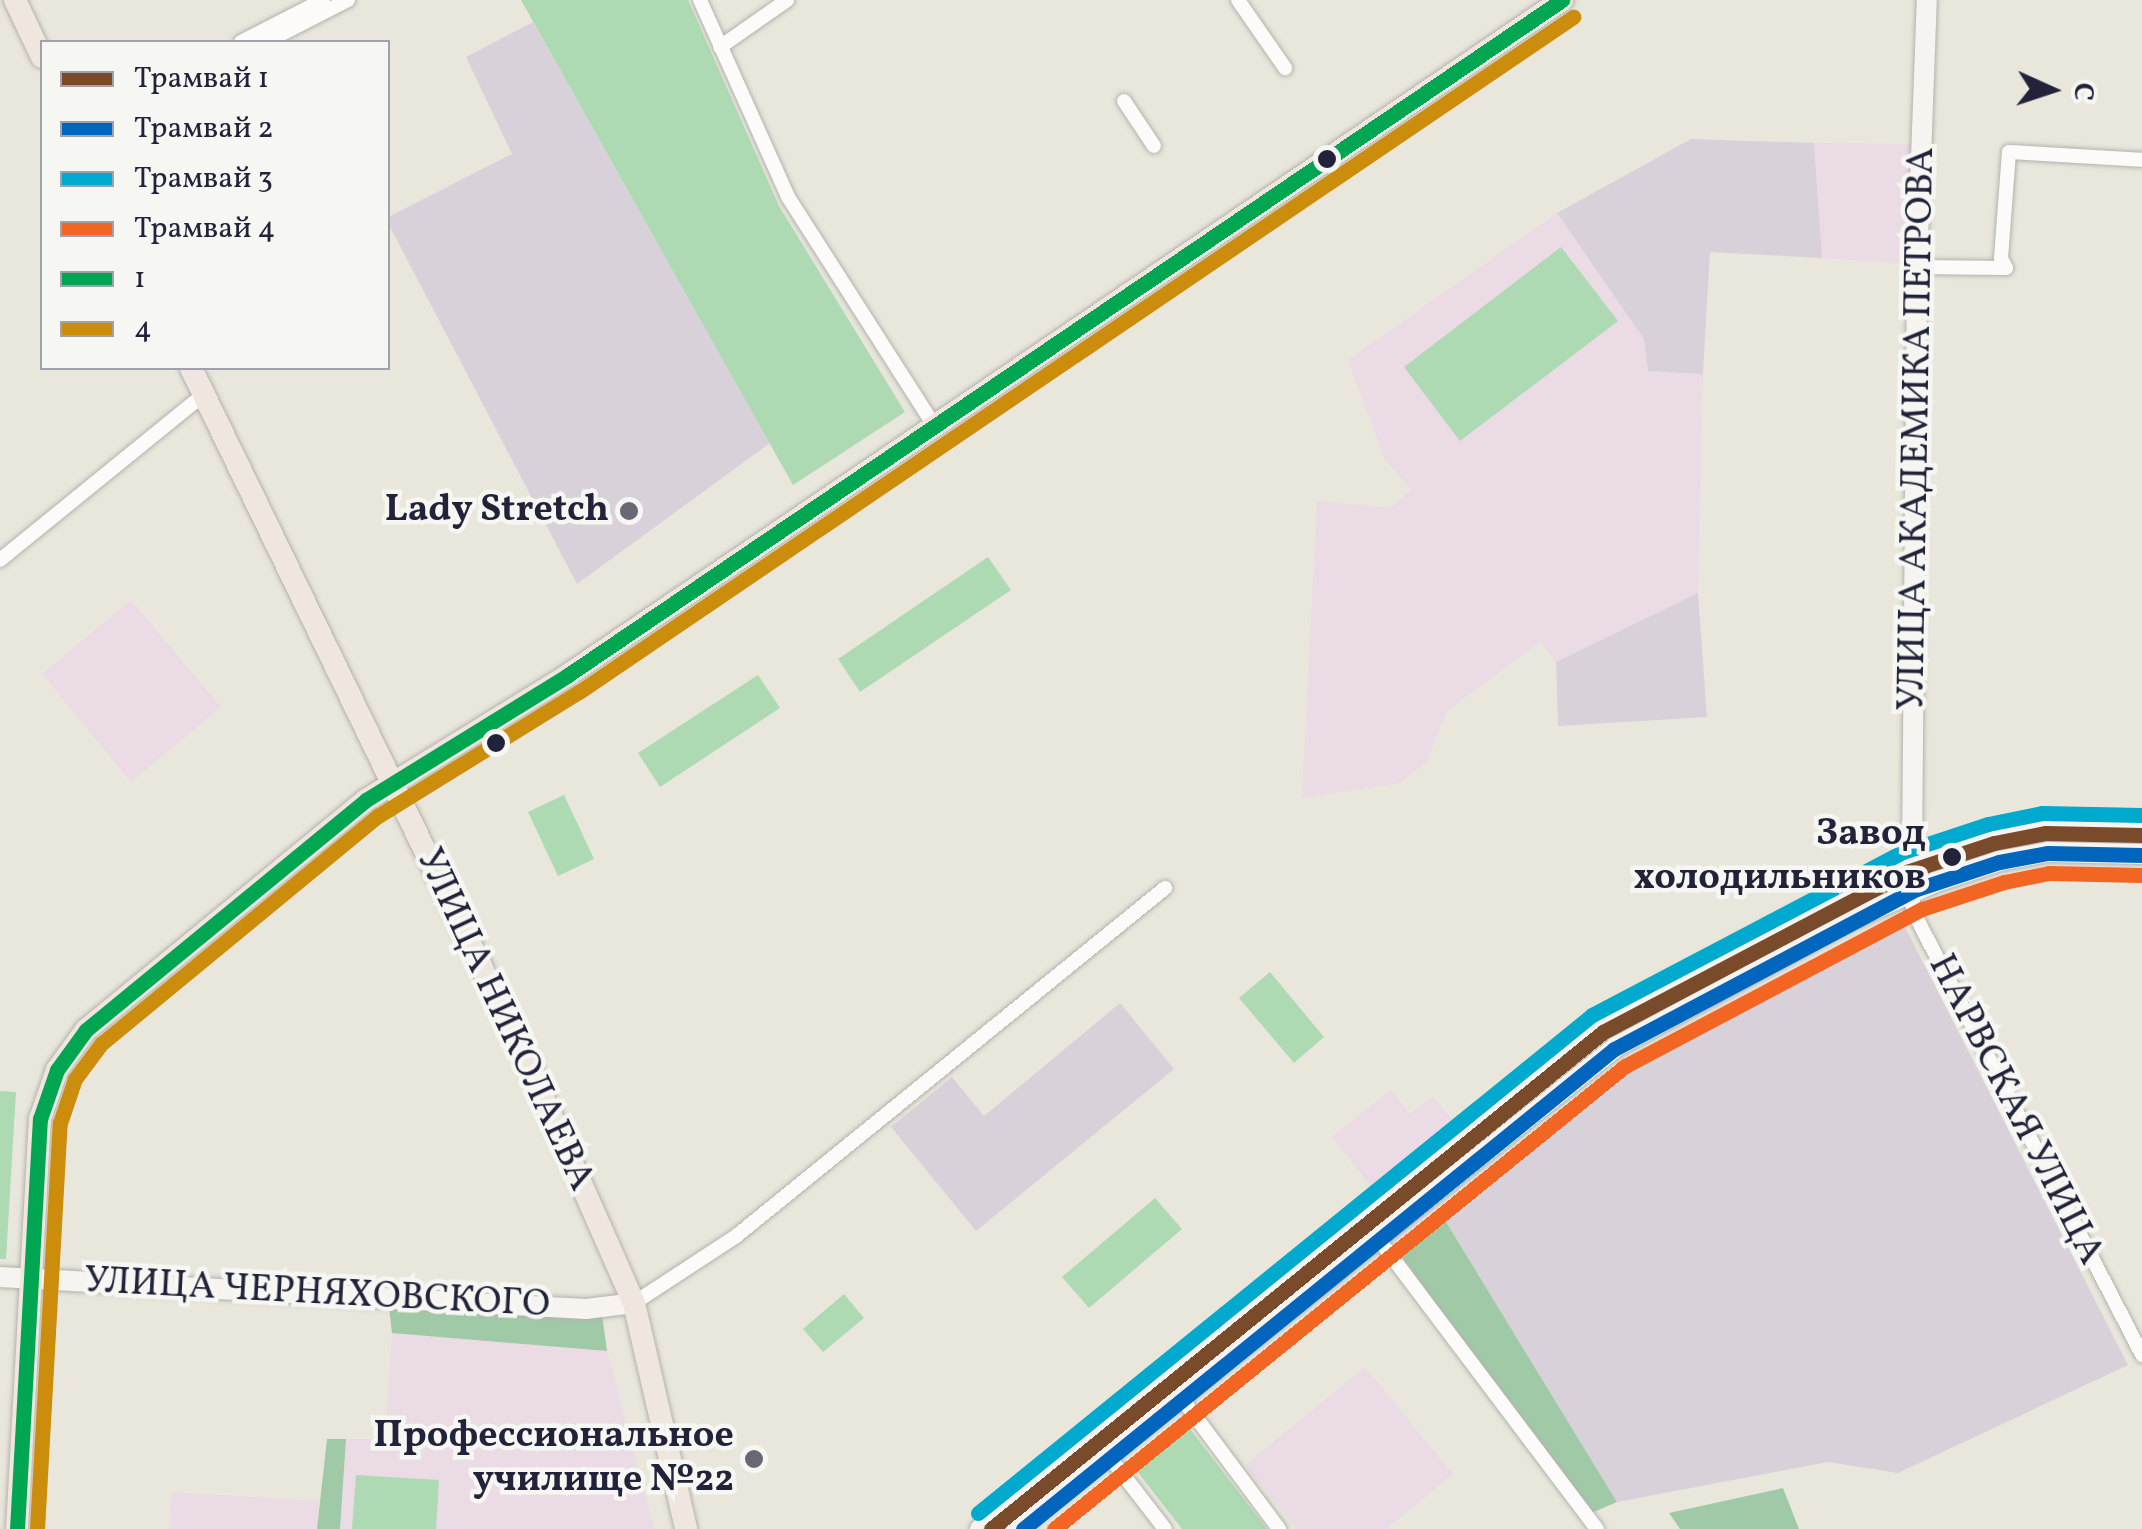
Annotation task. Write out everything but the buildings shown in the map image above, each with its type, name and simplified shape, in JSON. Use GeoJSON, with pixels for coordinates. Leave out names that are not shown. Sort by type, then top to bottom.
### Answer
{"type":"FeatureCollection","features":[{"type":"Feature","properties":{"kind":"main road"},"geometry":{"type":"LineString","coordinates":[[15,0],[40,53]]}},
{"type":"Feature","properties":{"kind":"main road"},"geometry":{"type":"LineString","coordinates":[[17,1529],[40,1118],[57,1070],[86,1030],[393,782],[568,675],[1562,0]]}},
{"type":"Feature","properties":{"kind":"main road","name":"УЛИЦА АКАДЕМИКА ПЕТРОВА"},"geometry":{"type":"LineString","coordinates":[[1912,859],[1917,267],[1927,0]]}},
{"type":"Feature","properties":{"kind":"main road","name":"УЛИЦА НИКОЛАЕВА"},"geometry":{"type":"LineString","coordinates":[[192,370],[528,1062],[634,1303],[686,1529]]}},
{"type":"Feature","properties":{"kind":"main road"},"geometry":{"type":"LineString","coordinates":[[980,1529],[1600,1021],[1844,890],[1912,859],[1992,833],[2042,824],[2142,826]]}},
{"type":"Feature","properties":{"kind":"main road"},"geometry":{"type":"LineString","coordinates":[[1016,1529],[1616,1047],[1910,892],[1999,861],[2048,852],[2142,854]]}},
{"type":"Feature","properties":{"kind":"main road","name":"УЛИЦА ЧЕРНЯХОВСКОГО"},"geometry":{"type":"LineString","coordinates":[[0,1277],[586,1309],[634,1303]]}},
{"type":"Feature","properties":{"kind":"street"},"geometry":{"type":"LineString","coordinates":[[244,40],[322,0]]}},
{"type":"Feature","properties":{"kind":"street"},"geometry":{"type":"LineString","coordinates":[[270,40],[348,0]]}},
{"type":"Feature","properties":{"kind":"street"},"geometry":{"type":"LineString","coordinates":[[700,0],[788,197],[935,426]]}},
{"type":"Feature","properties":{"kind":"street"},"geometry":{"type":"LineString","coordinates":[[720,46],[787,0]]}},
{"type":"Feature","properties":{"kind":"street"},"geometry":{"type":"LineString","coordinates":[[1238,0],[1285,68]]}},
{"type":"Feature","properties":{"kind":"street"},"geometry":{"type":"LineString","coordinates":[[1124,101],[1154,146]]}},
{"type":"Feature","properties":{"kind":"street"},"geometry":{"type":"LineString","coordinates":[[1917,267],[2006,268],[2001,258],[2009,152],[2142,160]]}},
{"type":"Feature","properties":{"kind":"street"},"geometry":{"type":"LineString","coordinates":[[0,560],[204,394]]}},
{"type":"Feature","properties":{"kind":"street","name":"НАРВСКАЯ УЛИЦА"},"geometry":{"type":"LineString","coordinates":[[1912,859],[1913,912],[2142,1355]]}},
{"type":"Feature","properties":{"kind":"street"},"geometry":{"type":"LineString","coordinates":[[634,1303],[735,1237],[1165,888]]}},
{"type":"Feature","properties":{"kind":"street"},"geometry":{"type":"LineString","coordinates":[[1361,1216],[1597,1529]]}},
{"type":"Feature","properties":{"kind":"street"},"geometry":{"type":"LineString","coordinates":[[1180,1396],[1279,1529]]}},
{"type":"Feature","properties":{"kind":"street"},"geometry":{"type":"LineString","coordinates":[[1108,1456],[1165,1529]]}},
{"type":"Feature","properties":{"kind":"shaded area"},"geometry":{"type":"Polygon","coordinates":[[[533,22],[770,443],[577,584],[390,227],[390,216],[512,154],[466,57],[533,22]]]}},
{"type":"Feature","properties":{"kind":"shaded area"},"geometry":{"type":"Polygon","coordinates":[[[1691,139],[1814,143],[1822,258],[1710,252],[1703,374],[1648,371],[1644,339],[1557,213],[1691,139]]]}},
{"type":"Feature","properties":{"kind":"shaded area"},"geometry":{"type":"Polygon","coordinates":[[[1814,143],[1913,144],[1912,264],[1822,258],[1814,143]]]}},
{"type":"Feature","properties":{"kind":"shaded area"},"geometry":{"type":"Polygon","coordinates":[[[1557,213],[1645,339],[1648,370],[1703,374],[1698,593],[1556,662],[1540,642],[1446,712],[1427,762],[1399,783],[1302,798],[1317,501],[1390,508],[1411,490],[1384,458],[1348,360],[1557,213]]]}},
{"type":"Feature","properties":{"kind":"shaded area"},"geometry":{"type":"Polygon","coordinates":[[[1698,593],[1707,717],[1558,726],[1556,662],[1698,593]]]}},
{"type":"Feature","properties":{"kind":"shaded area"},"geometry":{"type":"Polygon","coordinates":[[[131,600],[221,707],[131,782],[42,674],[131,600]]]}},
{"type":"Feature","properties":{"kind":"shaded area"},"geometry":{"type":"Polygon","coordinates":[[[1903,923],[2128,1365],[1898,1473],[1828,1462],[1617,1502],[1440,1212],[1620,1063],[1903,923]]]}},
{"type":"Feature","properties":{"kind":"shaded area"},"geometry":{"type":"Polygon","coordinates":[[[1120,1003],[1174,1069],[976,1231],[891,1127],[952,1077],[984,1116],[1120,1003]]]}},
{"type":"Feature","properties":{"kind":"shaded area"},"geometry":{"type":"Polygon","coordinates":[[[1391,1090],[1410,1114],[1433,1096],[1459,1129],[1377,1194],[1332,1137],[1391,1090]]]}},
{"type":"Feature","properties":{"kind":"shaded area"},"geometry":{"type":"Polygon","coordinates":[[[392,1333],[607,1351],[654,1529],[340,1529],[346,1439],[385,1439],[392,1333]]]}},
{"type":"Feature","properties":{"kind":"shaded area"},"geometry":{"type":"Polygon","coordinates":[[[1365,1367],[1453,1474],[1386,1529],[1297,1529],[1245,1465],[1365,1367]]]}},
{"type":"Feature","properties":{"kind":"shaded area"},"geometry":{"type":"Polygon","coordinates":[[[171,1492],[319,1501],[317,1529],[169,1529],[171,1492]]]}},
{"type":"Feature","properties":{"kind":"green space"},"geometry":{"type":"Polygon","coordinates":[[[521,0],[688,0],[779,206],[905,412],[793,485],[521,0]]]}},
{"type":"Feature","properties":{"kind":"green space"},"geometry":{"type":"Polygon","coordinates":[[[1561,247],[1618,321],[1460,441],[1404,367],[1561,247]]]}},
{"type":"Feature","properties":{"kind":"green space"},"geometry":{"type":"Polygon","coordinates":[[[988,557],[1011,590],[860,692],[838,659],[988,557]]]}},
{"type":"Feature","properties":{"kind":"green space"},"geometry":{"type":"Polygon","coordinates":[[[758,675],[780,708],[660,787],[638,753],[758,675]]]}},
{"type":"Feature","properties":{"kind":"green space"},"geometry":{"type":"Polygon","coordinates":[[[564,795],[594,859],[558,876],[528,812],[564,795]]]}},
{"type":"Feature","properties":{"kind":"green space"},"geometry":{"type":"Polygon","coordinates":[[[1270,972],[1324,1037],[1294,1063],[1239,998],[1270,972]]]}},
{"type":"Feature","properties":{"kind":"green space"},"geometry":{"type":"Polygon","coordinates":[[[0,1091],[16,1092],[6,1259],[0,1259],[0,1091]]]}},
{"type":"Feature","properties":{"kind":"green space"},"geometry":{"type":"Polygon","coordinates":[[[1155,1198],[1182,1229],[1089,1308],[1062,1277],[1155,1198]]]}},
{"type":"Feature","properties":{"kind":"green space"},"geometry":{"type":"Polygon","coordinates":[[[1440,1212],[1617,1502],[1589,1514],[1397,1250],[1440,1212]]]}},
{"type":"Feature","properties":{"kind":"green space"},"geometry":{"type":"Polygon","coordinates":[[[844,1294],[864,1318],[823,1352],[803,1329],[844,1294]]]}},
{"type":"Feature","properties":{"kind":"green space"},"geometry":{"type":"Polygon","coordinates":[[[389,1307],[602,1314],[607,1351],[392,1333],[389,1307]]]}},
{"type":"Feature","properties":{"kind":"green space"},"geometry":{"type":"Polygon","coordinates":[[[1190,1429],[1267,1529],[1182,1529],[1137,1471],[1190,1429]]]}},
{"type":"Feature","properties":{"kind":"green space"},"geometry":{"type":"Polygon","coordinates":[[[327,1439],[346,1439],[340,1529],[317,1529],[327,1439]]]}},
{"type":"Feature","properties":{"kind":"green space"},"geometry":{"type":"Polygon","coordinates":[[[356,1475],[439,1480],[436,1529],[352,1529],[356,1475]]]}},
{"type":"Feature","properties":{"kind":"green space"},"geometry":{"type":"Polygon","coordinates":[[[1783,1488],[1799,1529],[1680,1529],[1669,1513],[1783,1488]]]}},
{"type":"Feature","properties":{"kind":"tram line","name":"3"},"geometry":{"type":"LineString","coordinates":[[978,1513],[1592,1015],[1900,853],[1988,824],[2042,813],[2142,815]]}},
{"type":"Feature","properties":{"kind":"tram line","name":"1"},"geometry":{"type":"LineString","coordinates":[[991,1529],[1603,1032],[1906,872],[1994,843],[2046,833],[2142,835]]}},
{"type":"Feature","properties":{"kind":"tram line","name":"2"},"geometry":{"type":"LineString","coordinates":[[1023,1529],[1614,1049],[1914,890],[1999,862],[2048,853],[2142,855]]}},
{"type":"Feature","properties":{"kind":"tram line","name":"4"},"geometry":{"type":"LineString","coordinates":[[1054,1529],[1625,1066],[1922,909],[2004,882],[2049,873],[2141,875]]}},
{"type":"Feature","properties":{"kind":"transit line","name":"1"},"geometry":{"type":"LineString","coordinates":[[17,1529],[40,1119],[57,1070],[86,1030],[366,800],[568,675],[1562,0]]}},
{"type":"Feature","properties":{"kind":"transit line","name":"4"},"geometry":{"type":"LineString","coordinates":[[37,1529],[60,1123],[75,1079],[101,1044],[378,816],[579,692],[1573,17]]}},
{"type":"Feature","properties":{"kind":"place","name":"Lady Stretch"},"geometry":{"type":"Point","coordinates":[629,511]}},
{"type":"Feature","properties":{"kind":"place","name":"Завод холодильников"},"geometry":{"type":"Point","coordinates":[1952,857]}},
{"type":"Feature","properties":{"kind":"place","name":"Профессиональное училище №22"},"geometry":{"type":"Point","coordinates":[754,1459]}}]}
